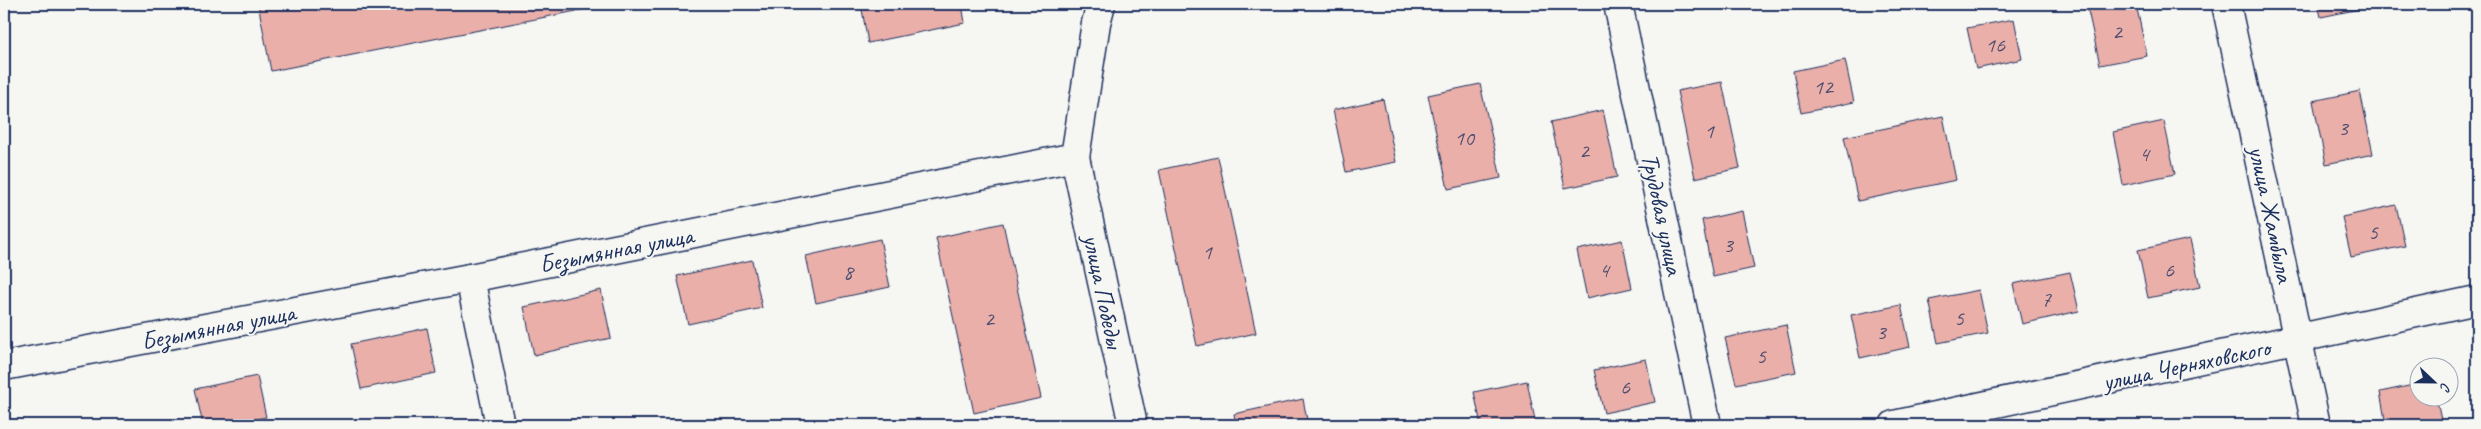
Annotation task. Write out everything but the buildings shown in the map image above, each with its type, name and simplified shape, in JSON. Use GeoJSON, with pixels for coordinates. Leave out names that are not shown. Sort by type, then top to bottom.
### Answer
{"type":"FeatureCollection","features":[{"type":"Feature","properties":{"kind":"street"},"geometry":{"type":"LineString","coordinates":[[1074,157],[1096,23],[1101,4]]}},
{"type":"Feature","properties":{"kind":"street","name":"Трудовая улица"},"geometry":{"type":"LineString","coordinates":[[1618,4],[1707,425]]}},
{"type":"Feature","properties":{"kind":"street","name":"улица Жамбыла"},"geometry":{"type":"LineString","coordinates":[[2226,4],[2300,340],[2316,425]]}},
{"type":"Feature","properties":{"kind":"street","name":"Безымянная улица"},"geometry":{"type":"LineString","coordinates":[[4,366],[470,278],[1074,157]]}},
{"type":"Feature","properties":{"kind":"street","name":"улица Победы"},"geometry":{"type":"LineString","coordinates":[[1074,157],[1133,425]]}},
{"type":"Feature","properties":{"kind":"street"},"geometry":{"type":"LineString","coordinates":[[470,278],[500,425]]}},
{"type":"Feature","properties":{"kind":"street","name":"улица Черняховского"},"geometry":{"type":"LineString","coordinates":[[1894,425],[2300,340],[2477,300]]}}]}
